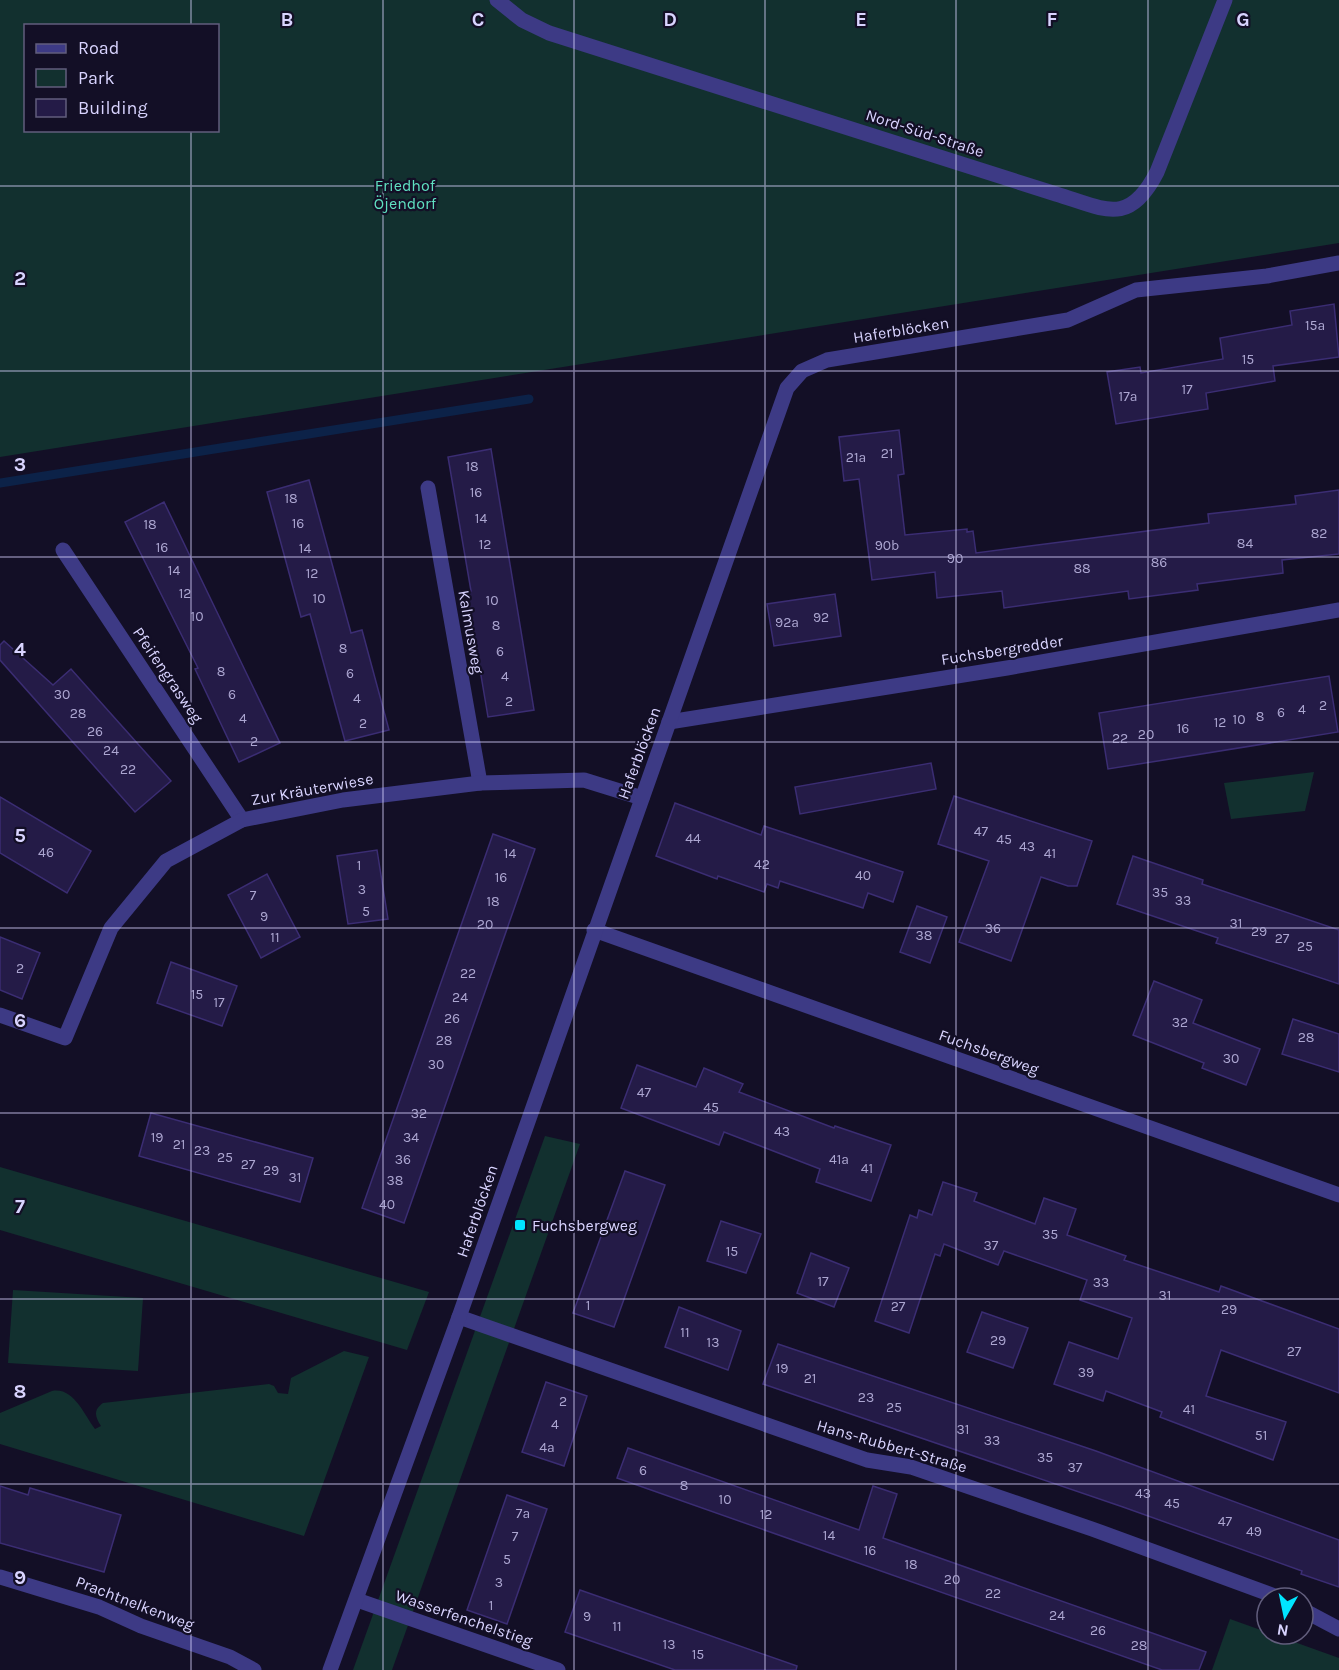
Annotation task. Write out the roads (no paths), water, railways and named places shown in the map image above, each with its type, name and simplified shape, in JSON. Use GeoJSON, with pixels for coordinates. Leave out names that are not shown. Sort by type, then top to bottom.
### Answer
{"type":"FeatureCollection","features":[{"type":"Feature","properties":{"kind":"street","name":"Nord-Süd-Straße"},"geometry":{"type":"LineString","coordinates":[[497,0],[522,20],[549,33],[1044,190],[1116,209],[1137,203],[1146,194],[1157,172],[1224,0]]}},
{"type":"Feature","properties":{"kind":"street","name":"Haferblöcken"},"geometry":{"type":"LineString","coordinates":[[330,1670],[459,1317],[787,388],[802,371],[827,360],[1068,320],[1136,290],[1267,276],[1339,263]]}},
{"type":"Feature","properties":{"kind":"street","name":"Kalmusweg"},"geometry":{"type":"LineString","coordinates":[[428,488],[480,783]]}},
{"type":"Feature","properties":{"kind":"street","name":"Pfeifengrasweg"},"geometry":{"type":"LineString","coordinates":[[63,550],[242,820]]}},
{"type":"Feature","properties":{"kind":"street","name":"Fuchsbergredder"},"geometry":{"type":"LineString","coordinates":[[669,722],[1007,668],[1339,610]]}},
{"type":"Feature","properties":{"kind":"street","name":"Zur Kräuterwiese"},"geometry":{"type":"LineString","coordinates":[[0,1015],[65,1038],[111,928],[166,861],[242,820],[343,800],[480,783],[584,780],[642,798]]}},
{"type":"Feature","properties":{"kind":"street","name":"Fuchsbergweg"},"geometry":{"type":"LineString","coordinates":[[594,930],[1339,1195]]}},
{"type":"Feature","properties":{"kind":"street","name":"Hans-Rubbert-Straße"},"geometry":{"type":"LineString","coordinates":[[459,1317],[867,1460],[911,1467],[1255,1589]]}},
{"type":"Feature","properties":{"kind":"street","name":"Prachtnelkenweg"},"geometry":{"type":"LineString","coordinates":[[0,1577],[99,1607],[141,1626],[230,1656],[254,1670]]}},
{"type":"Feature","properties":{"kind":"street","name":"Wasserfenchelstieg"},"geometry":{"type":"LineString","coordinates":[[357,1600],[558,1670]]}},
{"type":"Feature","properties":{"kind":"street"},"geometry":{"type":"LineString","coordinates":[[1315,1616],[1339,1629]]}},
{"type":"Feature","properties":{"kind":"waterway"},"geometry":{"type":"LineString","coordinates":[[0,483],[529,399]]}},
{"type":"Feature","properties":{"kind":"place","name":"Fuchsbergweg"},"geometry":{"type":"Point","coordinates":[520,1225]}},
{"type":"Feature","properties":{"kind":"park label","name":"Friedhof Öjendorf"},"geometry":{"type":"Point","coordinates":[405,194]}}]}
